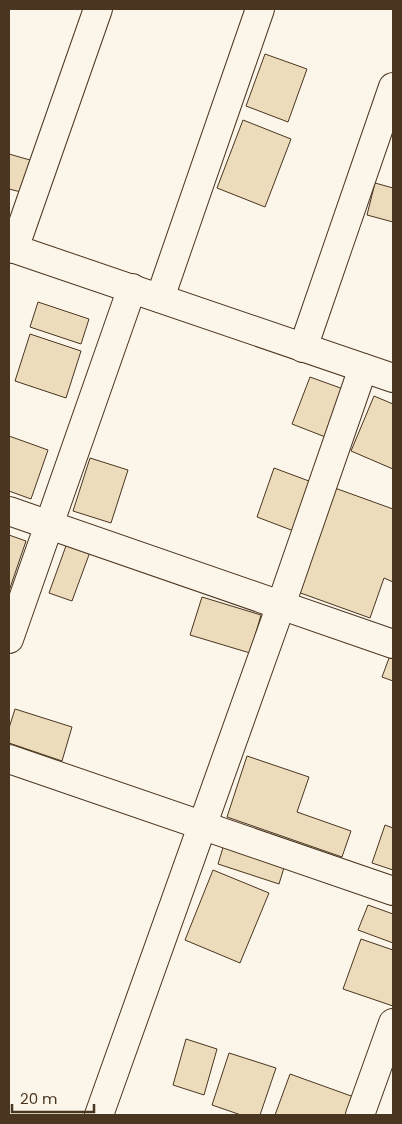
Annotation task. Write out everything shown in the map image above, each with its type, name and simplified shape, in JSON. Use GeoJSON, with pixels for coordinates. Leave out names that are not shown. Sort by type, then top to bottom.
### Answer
{"type":"FeatureCollection","features":[{"type":"Feature","properties":{"kind":"street"},"geometry":{"type":"LineString","coordinates":[[98,9],[11,248],[393,378]]}},
{"type":"Feature","properties":{"kind":"street"},"geometry":{"type":"LineString","coordinates":[[160,298],[260,9]]}},
{"type":"Feature","properties":{"kind":"street"},"geometry":{"type":"LineString","coordinates":[[303,348],[393,87]]}},
{"type":"Feature","properties":{"kind":"street"},"geometry":{"type":"LineString","coordinates":[[9,639],[132,288]]}},
{"type":"Feature","properties":{"kind":"street"},"geometry":{"type":"LineString","coordinates":[[99,1115],[281,605],[363,368]]}},
{"type":"Feature","properties":{"kind":"street"},"geometry":{"type":"LineString","coordinates":[[9,511],[393,644]]}},
{"type":"Feature","properties":{"kind":"street"},"geometry":{"type":"LineString","coordinates":[[9,759],[393,892]]}},
{"type":"Feature","properties":{"kind":"street"},"geometry":{"type":"LineString","coordinates":[[360,1115],[393,1023]]}},
{"type":"Feature","properties":{"kind":"building"},"geometry":{"type":"Polygon","coordinates":[[[265,54],[307,69],[288,122],[246,106],[265,54]]]}},
{"type":"Feature","properties":{"kind":"building"},"geometry":{"type":"Polygon","coordinates":[[[243,120],[291,139],[265,207],[217,188],[243,120]]]}},
{"type":"Feature","properties":{"kind":"building"},"geometry":{"type":"Polygon","coordinates":[[[9,154],[30,160],[21,192],[9,189],[9,154]]]}},
{"type":"Feature","properties":{"kind":"building"},"geometry":{"type":"Polygon","coordinates":[[[375,183],[393,188],[393,222],[367,215],[375,183]]]}},
{"type":"Feature","properties":{"kind":"building"},"geometry":{"type":"Polygon","coordinates":[[[38,302],[89,319],[81,344],[30,327],[38,302]]]}},
{"type":"Feature","properties":{"kind":"building"},"geometry":{"type":"Polygon","coordinates":[[[30,334],[81,351],[66,398],[15,381],[30,334]]]}},
{"type":"Feature","properties":{"kind":"building"},"geometry":{"type":"Polygon","coordinates":[[[310,377],[346,390],[328,438],[292,424],[310,377]]]}},
{"type":"Feature","properties":{"kind":"building"},"geometry":{"type":"Polygon","coordinates":[[[374,396],[393,404],[393,469],[351,451],[374,396]]]}},
{"type":"Feature","properties":{"kind":"building"},"geometry":{"type":"Polygon","coordinates":[[[9,436],[48,450],[31,499],[9,491],[9,436]]]}},
{"type":"Feature","properties":{"kind":"building"},"geometry":{"type":"Polygon","coordinates":[[[90,458],[128,470],[111,523],[73,511],[90,458]]]}},
{"type":"Feature","properties":{"kind":"building"},"geometry":{"type":"Polygon","coordinates":[[[274,468],[317,484],[299,533],[257,517],[274,468]]]}},
{"type":"Feature","properties":{"kind":"building"},"geometry":{"type":"Polygon","coordinates":[[[332,487],[393,509],[393,582],[384,578],[370,618],[295,591],[332,487]]]}},
{"type":"Feature","properties":{"kind":"building"},"geometry":{"type":"Polygon","coordinates":[[[9,535],[26,541],[9,591],[9,535]]]}},
{"type":"Feature","properties":{"kind":"building"},"geometry":{"type":"Polygon","coordinates":[[[67,543],[90,552],[72,601],[49,593],[67,543]]]}},
{"type":"Feature","properties":{"kind":"building"},"geometry":{"type":"Polygon","coordinates":[[[202,597],[261,615],[250,653],[190,635],[202,597]]]}},
{"type":"Feature","properties":{"kind":"building"},"geometry":{"type":"Polygon","coordinates":[[[393,650],[393,681],[382,677],[393,650]]]}},
{"type":"Feature","properties":{"kind":"building"},"geometry":{"type":"Polygon","coordinates":[[[15,709],[72,727],[62,761],[9,743],[9,728],[15,709]]]}},
{"type":"Feature","properties":{"kind":"building"},"geometry":{"type":"Polygon","coordinates":[[[247,756],[309,777],[297,812],[351,831],[342,857],[227,817],[247,756]]]}},
{"type":"Feature","properties":{"kind":"building"},"geometry":{"type":"Polygon","coordinates":[[[385,825],[393,828],[393,870],[372,863],[385,825]]]}},
{"type":"Feature","properties":{"kind":"building"},"geometry":{"type":"Polygon","coordinates":[[[225,841],[286,861],[279,884],[218,864],[225,841]]]}},
{"type":"Feature","properties":{"kind":"building"},"geometry":{"type":"Polygon","coordinates":[[[213,870],[269,893],[240,963],[185,940],[213,870]]]}},
{"type":"Feature","properties":{"kind":"building"},"geometry":{"type":"Polygon","coordinates":[[[368,905],[393,914],[393,943],[358,930],[368,905]]]}},
{"type":"Feature","properties":{"kind":"building"},"geometry":{"type":"Polygon","coordinates":[[[361,939],[393,950],[393,1006],[343,989],[361,939]]]}},
{"type":"Feature","properties":{"kind":"building"},"geometry":{"type":"Polygon","coordinates":[[[186,1039],[217,1049],[204,1095],[173,1085],[186,1039]]]}},
{"type":"Feature","properties":{"kind":"building"},"geometry":{"type":"Polygon","coordinates":[[[229,1053],[276,1068],[260,1115],[241,1115],[212,1105],[229,1053]]]}},
{"type":"Feature","properties":{"kind":"building"},"geometry":{"type":"Polygon","coordinates":[[[290,1074],[354,1097],[348,1115],[275,1115],[290,1074]]]}}]}
